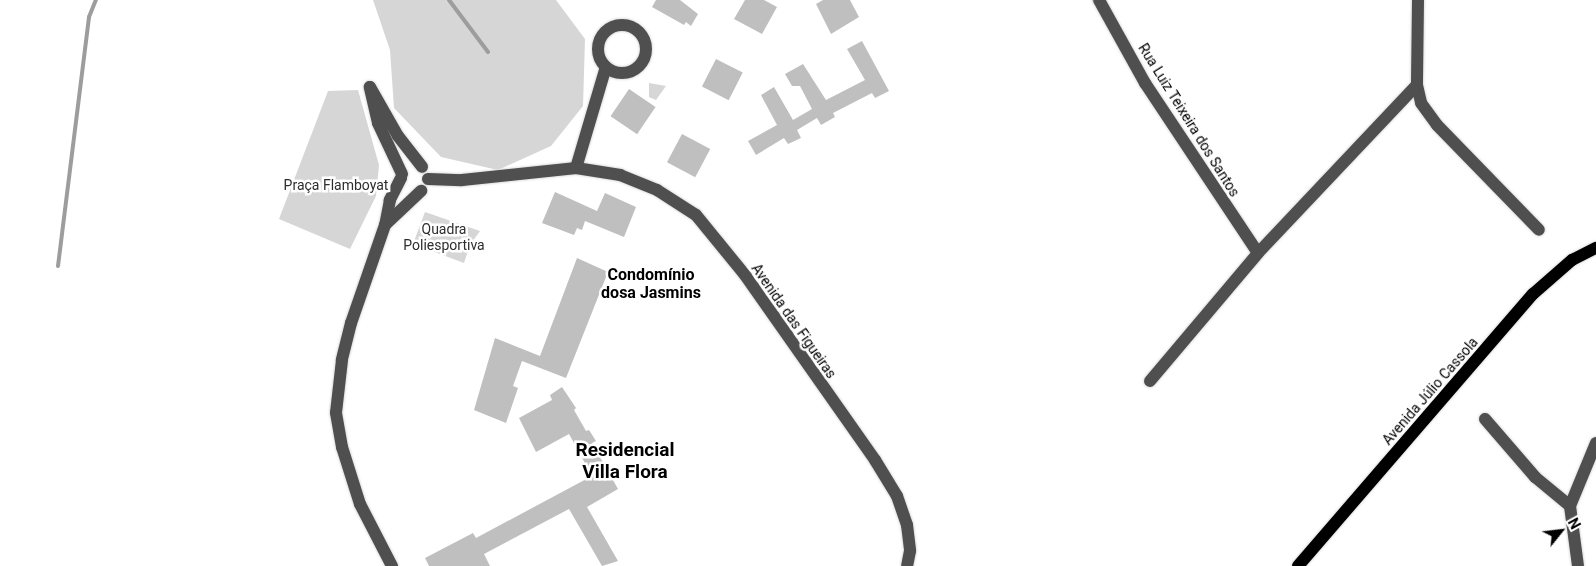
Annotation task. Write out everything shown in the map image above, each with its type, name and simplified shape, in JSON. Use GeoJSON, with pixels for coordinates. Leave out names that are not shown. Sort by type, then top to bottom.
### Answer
{"type":"FeatureCollection","features":[{"type":"Feature","properties":{"kind":"main road","name":"Avenida Júlio Cassola"},"geometry":{"type":"LineString","coordinates":[[1298,566],[1533,294],[1572,260],[1596,248]]}},
{"type":"Feature","properties":{"kind":"street","name":"Rua Luiz Teixeira dos Santos"},"geometry":{"type":"LineString","coordinates":[[1100,0],[1145,83],[1258,253]]}},
{"type":"Feature","properties":{"kind":"street"},"geometry":{"type":"LineString","coordinates":[[1418,0],[1417,85],[1421,103],[1428,114],[1539,230]]}},
{"type":"Feature","properties":{"kind":"street"},"geometry":{"type":"LineString","coordinates":[[576,168],[606,67]]}},
{"type":"Feature","properties":{"kind":"street"},"geometry":{"type":"LineString","coordinates":[[1150,381],[1258,253],[1417,85]]}},
{"type":"Feature","properties":{"kind":"street"},"geometry":{"type":"LineString","coordinates":[[385,225],[421,191],[428,179],[422,167],[393,128],[370,86],[378,123],[407,190],[421,191]]}},
{"type":"Feature","properties":{"kind":"street"},"geometry":{"type":"LineString","coordinates":[[392,566],[357,496],[336,413],[342,360],[351,323],[385,225],[390,200],[401,176],[408,167],[422,167]]}},
{"type":"Feature","properties":{"kind":"street","name":"Avenida das Figueiras"},"geometry":{"type":"LineString","coordinates":[[428,179],[462,180],[576,168],[620,175],[657,190],[680,202],[714,234],[892,489],[907,525],[910,551],[907,566]]}},
{"type":"Feature","properties":{"kind":"street"},"geometry":{"type":"LineString","coordinates":[[1485,419],[1535,477],[1570,506]]}},
{"type":"Feature","properties":{"kind":"street"},"geometry":{"type":"LineString","coordinates":[[1578,566],[1570,506],[1596,443]]}},
{"type":"Feature","properties":{"kind":"green space"},"geometry":{"type":"Polygon","coordinates":[[[373,0],[556,0],[585,39],[583,106],[551,146],[498,170],[441,157],[394,108],[390,50],[373,0]]]}},
{"type":"Feature","properties":{"kind":"green space"},"geometry":{"type":"Polygon","coordinates":[[[649,83],[666,86],[656,100],[649,97],[649,83]]]}},
{"type":"Feature","properties":{"kind":"green space","name":"Praça Flamboyat"},"geometry":{"type":"Polygon","coordinates":[[[358,90],[379,165],[376,196],[350,249],[279,219],[328,91],[358,90]]]}},
{"type":"Feature","properties":{"kind":"green space","name":"Quadra Poliesportiva"},"geometry":{"type":"Polygon","coordinates":[[[425,212],[480,231],[470,245],[464,263],[413,244],[425,212]]]}},
{"type":"Feature","properties":{"kind":"building"},"geometry":{"type":"Polygon","coordinates":[[[656,0],[680,0],[698,14],[691,26],[686,22],[684,25],[652,7],[656,0]]]}},
{"type":"Feature","properties":{"kind":"building"},"geometry":{"type":"Polygon","coordinates":[[[745,0],[764,0],[777,7],[762,34],[734,19],[745,0]]]}},
{"type":"Feature","properties":{"kind":"building"},"geometry":{"type":"Polygon","coordinates":[[[823,0],[850,0],[859,17],[831,34],[816,4],[823,0]]]}},
{"type":"Feature","properties":{"kind":"building"},"geometry":{"type":"Polygon","coordinates":[[[862,41],[889,91],[875,98],[872,93],[833,113],[835,117],[821,125],[817,118],[797,130],[801,138],[788,144],[784,138],[756,155],[748,141],[777,125],[761,95],[774,87],[793,120],[812,109],[800,86],[792,86],[785,74],[803,64],[826,100],[865,80],[847,49],[862,41]]]}},
{"type":"Feature","properties":{"kind":"building"},"geometry":{"type":"Polygon","coordinates":[[[716,59],[743,73],[729,100],[702,87],[716,59]]]}},
{"type":"Feature","properties":{"kind":"building"},"geometry":{"type":"Polygon","coordinates":[[[629,89],[656,107],[637,134],[611,116],[629,89]]]}},
{"type":"Feature","properties":{"kind":"building"},"geometry":{"type":"Polygon","coordinates":[[[682,134],[710,149],[695,177],[667,162],[682,134]]]}},
{"type":"Feature","properties":{"kind":"building"},"geometry":{"type":"Polygon","coordinates":[[[555,192],[597,211],[605,193],[636,207],[624,237],[585,221],[582,230],[577,228],[574,235],[542,223],[555,192]]]}},
{"type":"Feature","properties":{"kind":"building"},"geometry":{"type":"Polygon","coordinates":[[[577,258],[608,272],[566,378],[522,361],[513,386],[518,388],[506,423],[474,410],[495,338],[540,356],[577,258]]]}},
{"type":"Feature","properties":{"kind":"building"},"geometry":{"type":"Polygon","coordinates":[[[562,387],[576,408],[574,410],[586,431],[589,430],[596,441],[592,443],[618,489],[587,507],[618,561],[602,566],[569,509],[484,554],[490,566],[429,566],[425,558],[473,533],[476,538],[592,476],[569,434],[536,452],[519,418],[552,400],[550,395],[562,387]]]}},
{"type":"Feature","properties":{"kind":"waterway"},"geometry":{"type":"LineString","coordinates":[[58,266],[89,17],[96,0]]}},
{"type":"Feature","properties":{"kind":"waterway"},"geometry":{"type":"LineString","coordinates":[[449,0],[488,52]]}},
{"type":"Feature","properties":{"kind":"district","name":"Condomínio dosa Jasmins"},"geometry":{"type":"Point","coordinates":[651,284]}},
{"type":"Feature","properties":{"kind":"district","name":"Residencial Villa Flora"},"geometry":{"type":"Point","coordinates":[625,461]}}]}
